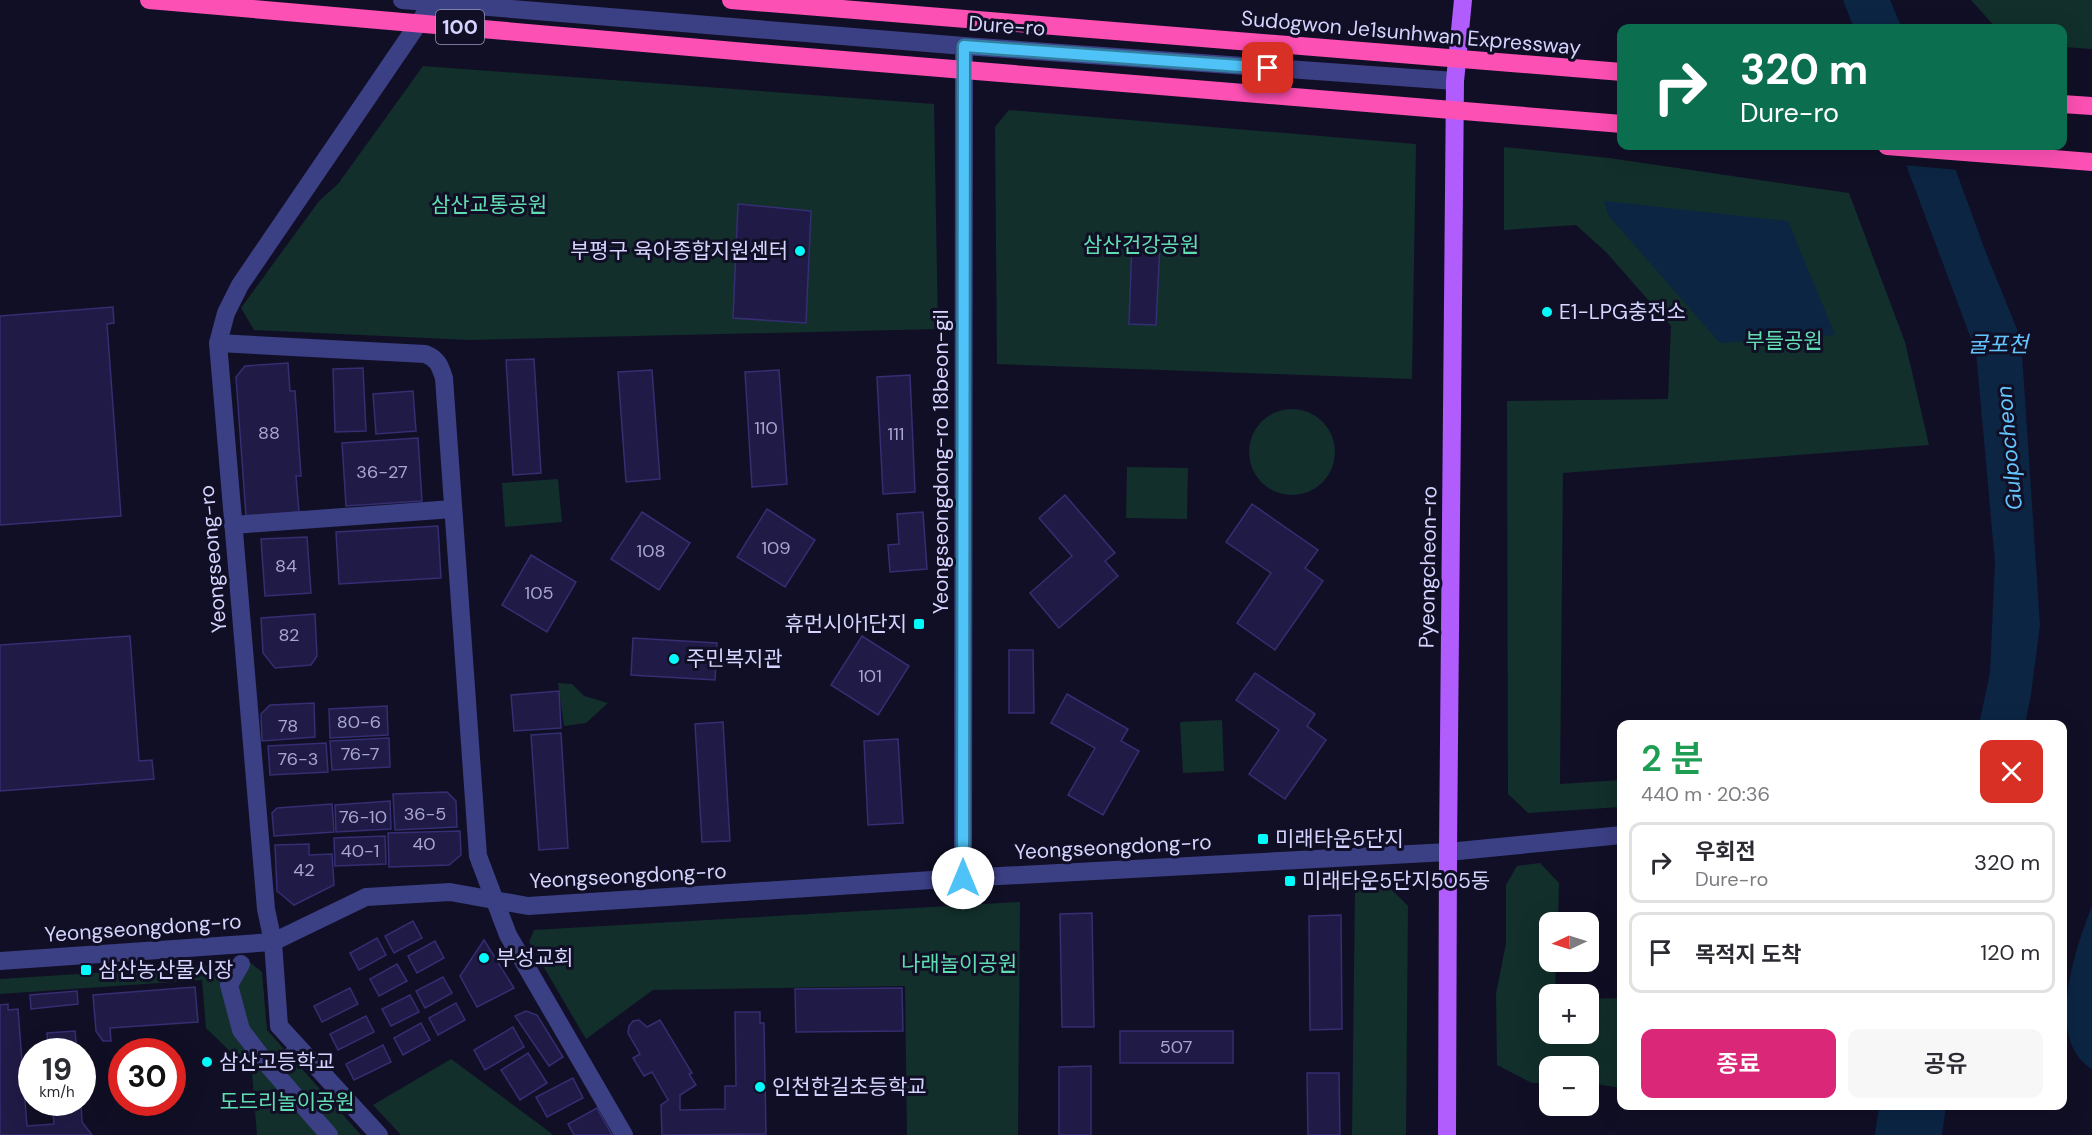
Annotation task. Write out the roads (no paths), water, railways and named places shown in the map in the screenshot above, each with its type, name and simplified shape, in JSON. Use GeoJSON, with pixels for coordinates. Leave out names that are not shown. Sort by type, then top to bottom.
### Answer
{"type":"FeatureCollection","features":[{"type":"Feature","properties":{"kind":"highway","name":"100"},"geometry":{"type":"LineString","coordinates":[[149,0],[1617,124]]}},
{"type":"Feature","properties":{"kind":"highway","name":"Sudogwon Je1sunhwan Expressway"},"geometry":{"type":"LineString","coordinates":[[730,0],[1617,72]]}},
{"type":"Feature","properties":{"kind":"highway"},"geometry":{"type":"LineString","coordinates":[[2067,104],[2092,106]]}},
{"type":"Feature","properties":{"kind":"highway"},"geometry":{"type":"LineString","coordinates":[[1938,150],[2092,162]]}},
{"type":"Feature","properties":{"kind":"main road","name":"Pyeongcheon-ro"},"geometry":{"type":"LineString","coordinates":[[1447,1135],[1455,81],[1463,0]]}},
{"type":"Feature","properties":{"kind":"street","name":"Dure-ro"},"geometry":{"type":"LineString","coordinates":[[402,0],[964,46],[1455,81]]}},
{"type":"Feature","properties":{"kind":"street","name":"Yeongseong-ro"},"geometry":{"type":"LineString","coordinates":[[379,1135],[279,1026],[273,942],[266,909],[218,343],[226,313],[240,285],[434,2]]}},
{"type":"Feature","properties":{"kind":"street","name":"Yeongseongdong-ro 18beon-gil"},"geometry":{"type":"LineString","coordinates":[[963,878],[964,46]]}},
{"type":"Feature","properties":{"kind":"street"},"geometry":{"type":"LineString","coordinates":[[218,343],[425,354],[434,357],[440,365],[444,378],[478,856],[508,935],[624,1135]]}},
{"type":"Feature","properties":{"kind":"street"},"geometry":{"type":"LineString","coordinates":[[233,525],[453,509]]}},
{"type":"Feature","properties":{"kind":"street","name":"Yeongseongdong-ro"},"geometry":{"type":"LineString","coordinates":[[0,961],[273,942],[366,897],[450,892],[528,906],[963,878],[1448,852],[1617,835]]}},
{"type":"Feature","properties":{"kind":"street"},"geometry":{"type":"LineString","coordinates":[[241,963],[229,985],[241,1030],[329,1135]]}},
{"type":"Feature","properties":{"kind":"street"},"geometry":{"type":"LineString","coordinates":[[274,1072],[291,1056]]}},
{"type":"Feature","properties":{"kind":"water"},"geometry":{"type":"Polygon","coordinates":[[[1843,0],[1890,0],[1900,24],[1852,24],[1843,0]]]}},
{"type":"Feature","properties":{"kind":"water","name":"굴포천"},"geometry":{"type":"Polygon","coordinates":[[[1900,150],[1948,150],[1986,253],[2021,339],[2040,625],[2026,720],[1980,720],[1990,673],[1995,562],[1976,352],[1900,150]]]}},
{"type":"Feature","properties":{"kind":"water"},"geometry":{"type":"Polygon","coordinates":[[[1604,201],[1788,221],[1835,335],[1720,343],[1608,215],[1604,201]]]}},
{"type":"Feature","properties":{"kind":"water"},"geometry":{"type":"Polygon","coordinates":[[[2092,906],[2092,1069],[2077,1055],[2069,1037],[2067,1022],[2068,992],[2078,944],[2092,906]]]}},
{"type":"Feature","properties":{"kind":"water"},"geometry":{"type":"Polygon","coordinates":[[[1878,1110],[1945,1110],[1942,1135],[1875,1135],[1878,1110]]]}},
{"type":"Feature","properties":{"kind":"place","name":"부평구 육아종합지원센터"},"geometry":{"type":"Point","coordinates":[800,251]}},
{"type":"Feature","properties":{"kind":"place","name":"E1-LPG충전소"},"geometry":{"type":"Point","coordinates":[1547,312]}},
{"type":"Feature","properties":{"kind":"place","name":"휴먼시아1단지"},"geometry":{"type":"Point","coordinates":[919,624]}},
{"type":"Feature","properties":{"kind":"place","name":"주민복지관"},"geometry":{"type":"Point","coordinates":[674,659]}},
{"type":"Feature","properties":{"kind":"place","name":"미래타운5단지"},"geometry":{"type":"Point","coordinates":[1263,839]}},
{"type":"Feature","properties":{"kind":"place","name":"미래타운5단지505동"},"geometry":{"type":"Point","coordinates":[1290,881]}},
{"type":"Feature","properties":{"kind":"place","name":"부성교회"},"geometry":{"type":"Point","coordinates":[484,958]}},
{"type":"Feature","properties":{"kind":"place","name":"삼산농산물시장"},"geometry":{"type":"Point","coordinates":[86,970]}},
{"type":"Feature","properties":{"kind":"place","name":"삼산고등학교"},"geometry":{"type":"Point","coordinates":[207,1062]}},
{"type":"Feature","properties":{"kind":"place","name":"인천한길초등학교"},"geometry":{"type":"Point","coordinates":[760,1087]}},
{"type":"Feature","properties":{"kind":"park label","name":"삼산교통공원"},"geometry":{"type":"Point","coordinates":[489,205]}},
{"type":"Feature","properties":{"kind":"park label","name":"삼산건강공원"},"geometry":{"type":"Point","coordinates":[1141,245]}},
{"type":"Feature","properties":{"kind":"park label","name":"부들공원"},"geometry":{"type":"Point","coordinates":[1784,341]}},
{"type":"Feature","properties":{"kind":"park label","name":"나래놀이공원"},"geometry":{"type":"Point","coordinates":[959,964]}},
{"type":"Feature","properties":{"kind":"park label","name":"도드리놀이공원"},"geometry":{"type":"Point","coordinates":[287,1102]}},
{"type":"Feature","properties":{"kind":"water label","name":"Gulpocheon"},"geometry":{"type":"Point","coordinates":[2009,448]}}]}
